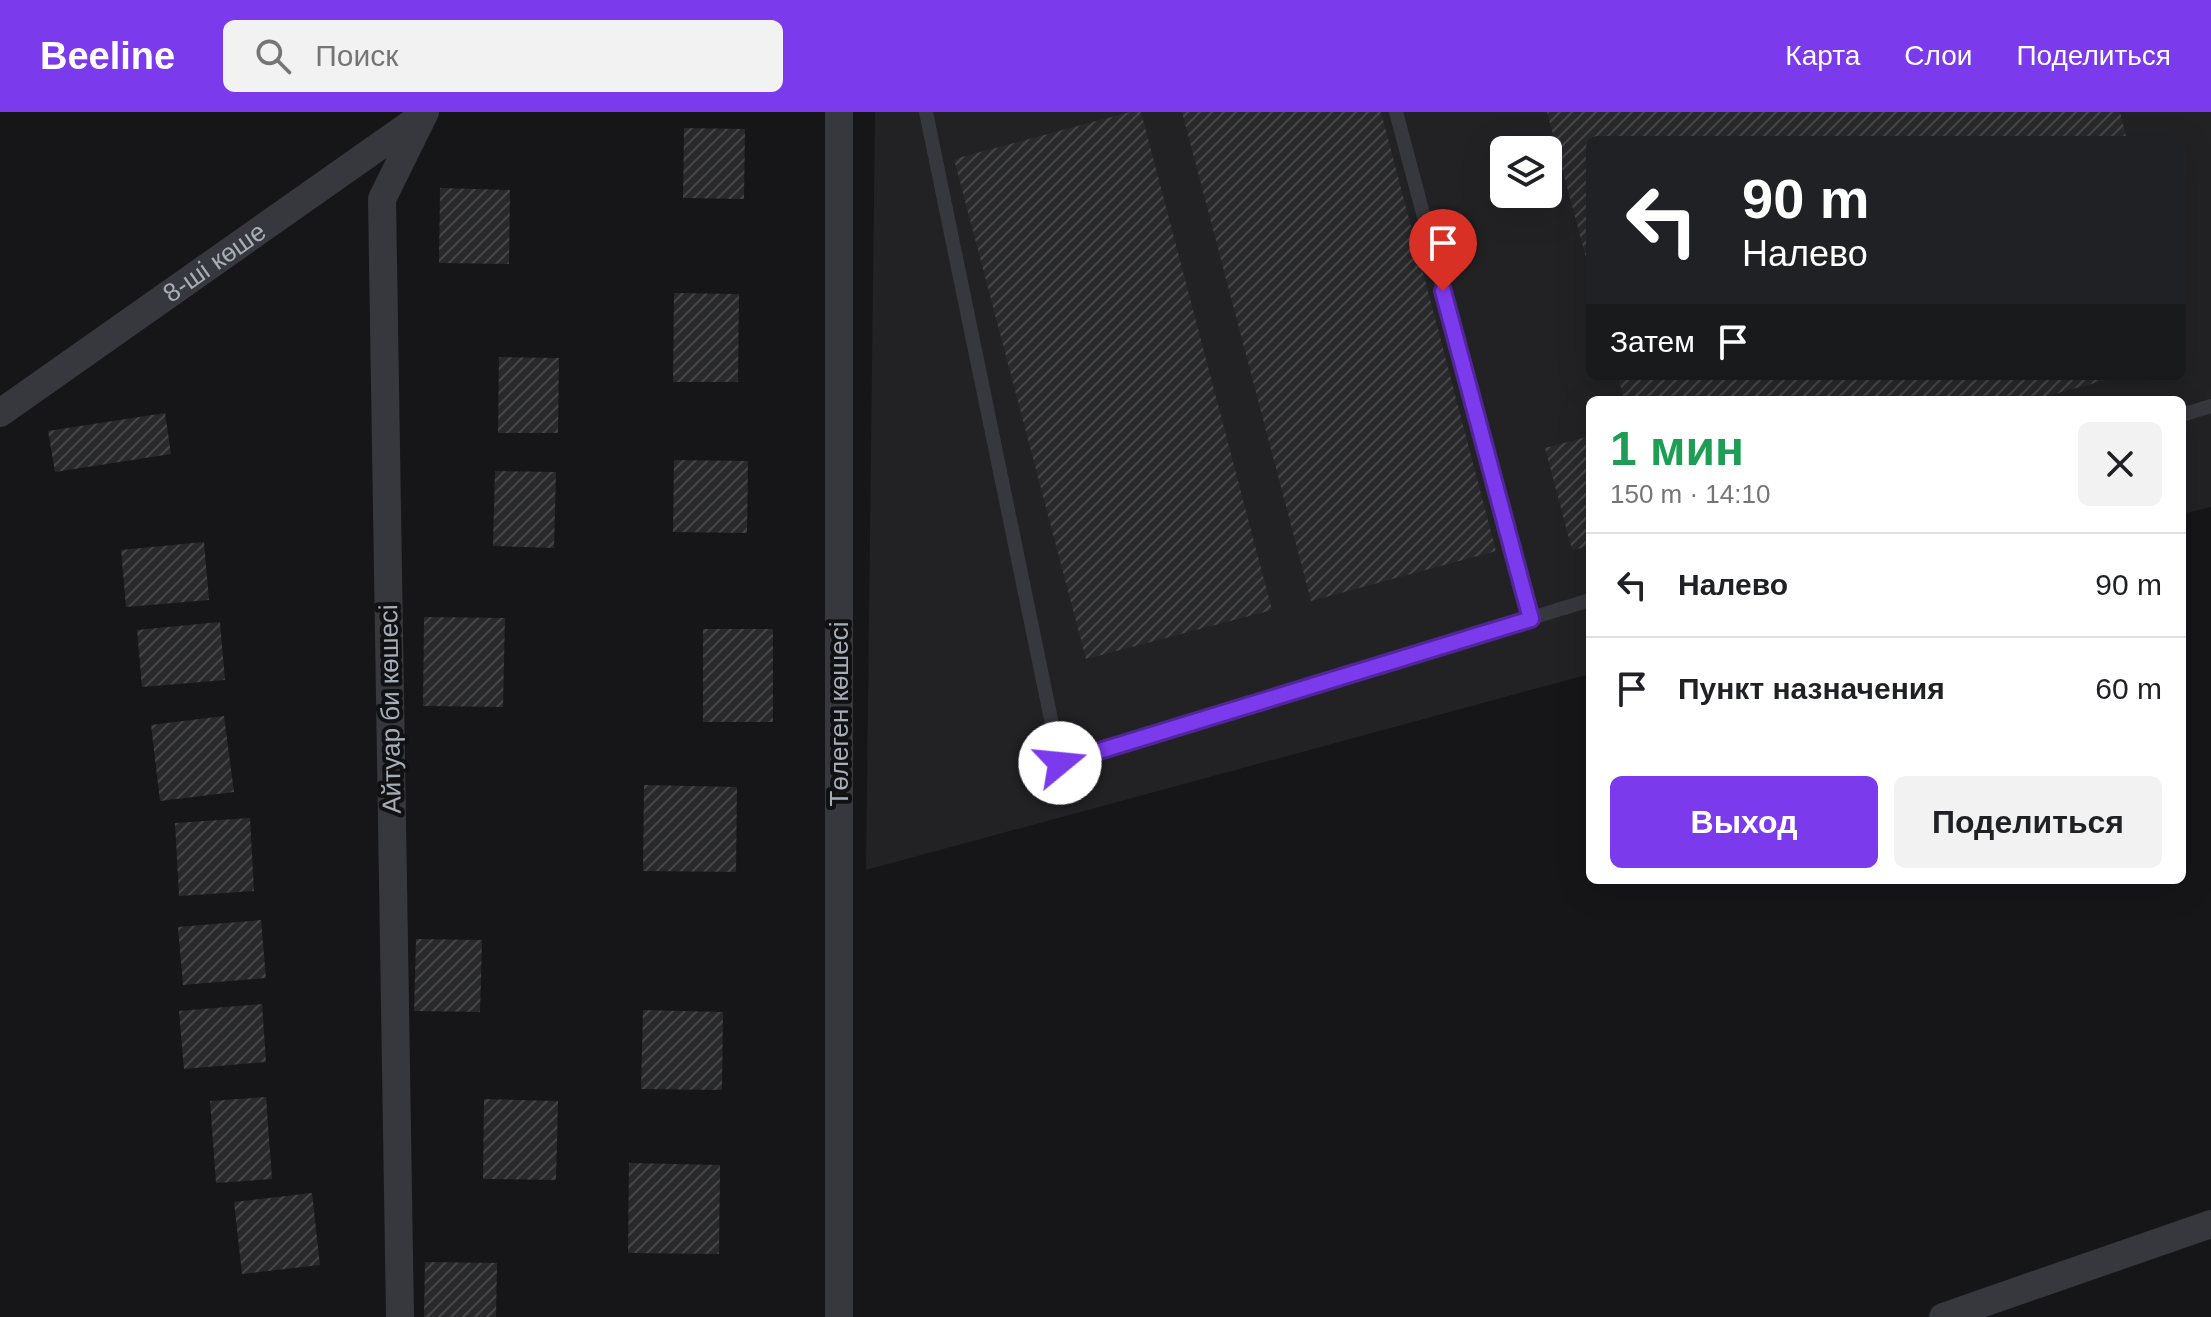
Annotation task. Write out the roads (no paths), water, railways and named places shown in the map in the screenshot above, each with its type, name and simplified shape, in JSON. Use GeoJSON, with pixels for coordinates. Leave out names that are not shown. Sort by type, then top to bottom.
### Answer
{"type":"FeatureCollection","features":[{"type":"Feature","properties":{"kind":"street","name":"Төлеген көшесі"},"geometry":{"type":"LineString","coordinates":[[839,112],[839,1317]]}},
{"type":"Feature","properties":{"kind":"street","name":"8-шi көше"},"geometry":{"type":"LineString","coordinates":[[0,413],[426,113]]}},
{"type":"Feature","properties":{"kind":"street","name":"Айтуар би көшесі"},"geometry":{"type":"LineString","coordinates":[[400,1317],[382,199],[426,113]]}},
{"type":"Feature","properties":{"kind":"street"},"geometry":{"type":"LineString","coordinates":[[1943,1317],[2211,1224]]}},
{"type":"Feature","properties":{"kind":"lane"},"geometry":{"type":"LineString","coordinates":[[926,112],[1060,763],[1586,601]]}},
{"type":"Feature","properties":{"kind":"lane"},"geometry":{"type":"LineString","coordinates":[[1396,112],[1531,619]]}},
{"type":"Feature","properties":{"kind":"lane"},"geometry":{"type":"LineString","coordinates":[[2186,414],[2211,406]]}}]}
